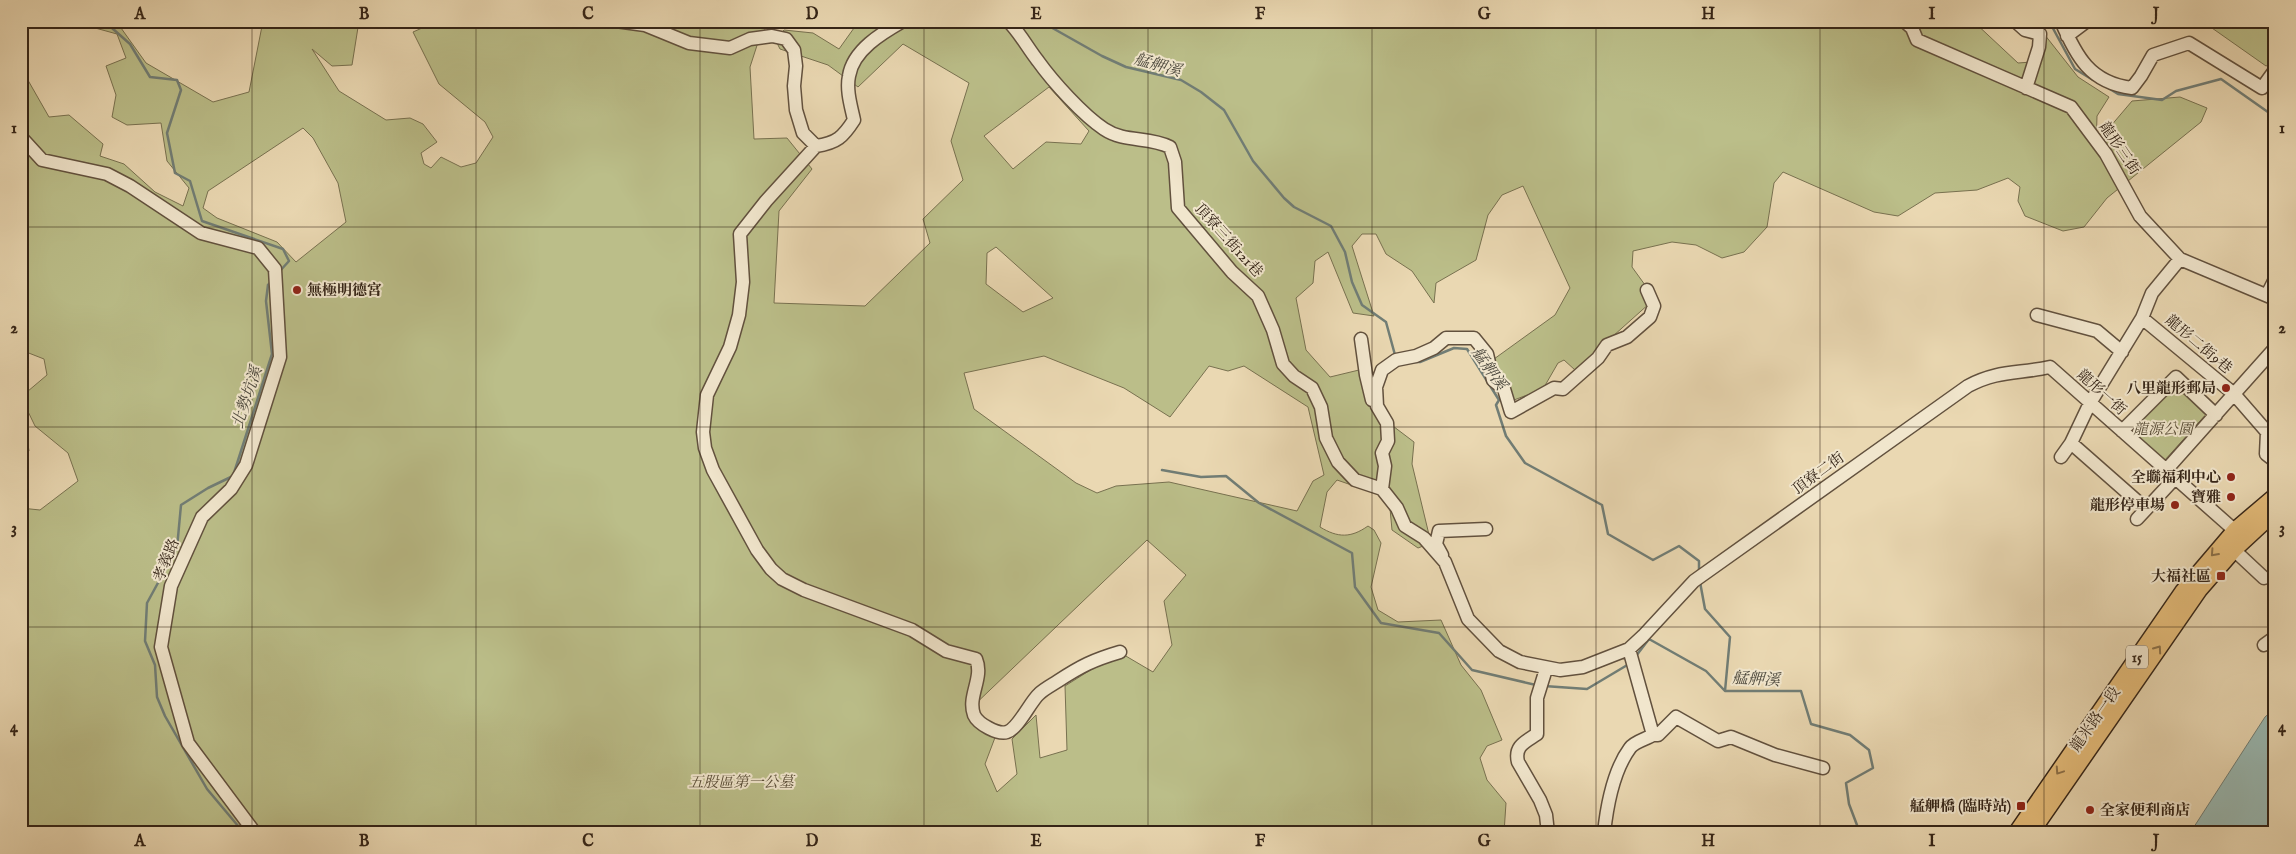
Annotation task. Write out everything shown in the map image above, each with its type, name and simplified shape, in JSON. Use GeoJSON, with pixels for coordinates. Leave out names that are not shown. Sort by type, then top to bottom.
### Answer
{"type":"FeatureCollection","features":[{"type":"Feature","properties":{"kind":"main road","name":"龍米路一段"},"geometry":{"type":"LineString","coordinates":[[2031,833],[2200,589],[2275,496]]}},
{"type":"Feature","properties":{"kind":"main road","name":"龍米路一段"},"geometry":{"type":"LineString","coordinates":[[2016,833],[2183,591],[2238,540],[2275,512]]}},
{"type":"Feature","properties":{"kind":"street"},"geometry":{"type":"LineString","coordinates":[[616,21],[645,25],[689,43],[730,48],[750,39],[772,36],[786,39],[794,50],[796,110],[803,133],[816,146]]}},
{"type":"Feature","properties":{"kind":"street"},"geometry":{"type":"LineString","coordinates":[[903,21],[885,32],[862,51],[852,67],[848,78],[854,120],[845,134],[832,144],[816,146],[766,201],[740,234],[742,282],[739,315],[730,347],[707,395],[703,432],[705,448],[713,470],[757,550],[782,579],[804,590],[912,630],[946,651],[976,659],[980,669],[973,698],[974,716],[981,724],[999,732],[1007,732],[1013,728],[1039,693],[1089,662],[1120,652]]}},
{"type":"Feature","properties":{"kind":"street","name":"頂寮三街121巷"},"geometry":{"type":"LineString","coordinates":[[1008,21],[1019,32],[1037,60],[1060,89],[1105,130],[1125,138],[1157,141],[1170,147],[1175,162],[1178,208],[1232,272],[1258,296],[1273,330],[1283,364],[1294,376],[1312,388],[1321,407],[1326,438],[1338,462],[1355,480],[1382,489]]}},
{"type":"Feature","properties":{"kind":"street","name":"龍形三街"},"geometry":{"type":"LineString","coordinates":[[1904,21],[1912,28],[1917,40],[2071,107],[2106,154],[2140,216],[2180,259],[2271,297]]}},
{"type":"Feature","properties":{"kind":"street"},"geometry":{"type":"LineString","coordinates":[[2015,21],[2025,30],[2040,34],[2039,47],[2026,88]]}},
{"type":"Feature","properties":{"kind":"street"},"geometry":{"type":"LineString","coordinates":[[2061,21],[2075,54],[2094,74],[2114,86],[2132,88],[2152,55],[2189,43],[2262,88],[2275,70]]}},
{"type":"Feature","properties":{"kind":"street"},"geometry":{"type":"LineString","coordinates":[[2067,36],[2087,21]]}},
{"type":"Feature","properties":{"kind":"street","name":"孝義路"},"geometry":{"type":"LineString","coordinates":[[21,137],[42,160],[107,174],[130,186],[201,233],[258,248],[275,269],[280,357],[246,465],[231,489],[202,517],[171,586],[161,647],[188,743],[255,833]]}},
{"type":"Feature","properties":{"kind":"street"},"geometry":{"type":"LineString","coordinates":[[2061,457],[2071,442],[2090,403],[2142,318],[2152,293],[2180,259]]}},
{"type":"Feature","properties":{"kind":"street"},"geometry":{"type":"LineString","coordinates":[[2271,297],[2275,279]]}},
{"type":"Feature","properties":{"kind":"street"},"geometry":{"type":"LineString","coordinates":[[1377,406],[1376,387],[1382,370],[1396,360],[1416,356],[1434,348],[1446,338],[1474,338],[1487,354],[1493,380],[1504,389],[1511,412],[1554,388],[1563,388],[1598,358],[1607,345],[1626,337],[1650,318],[1654,306],[1647,290]]}},
{"type":"Feature","properties":{"kind":"street"},"geometry":{"type":"LineString","coordinates":[[2036,315],[2097,331],[2122,352]]}},
{"type":"Feature","properties":{"kind":"street","name":"龍形二街9巷"},"geometry":{"type":"LineString","coordinates":[[2142,318],[2234,394],[2267,432],[2266,454],[2275,461]]}},
{"type":"Feature","properties":{"kind":"street"},"geometry":{"type":"LineString","coordinates":[[1361,339],[1372,399],[1387,424],[1388,441],[1382,453],[1385,466],[1382,489],[1397,508],[1405,526],[1424,538],[1445,562]]}},
{"type":"Feature","properties":{"kind":"street"},"geometry":{"type":"LineString","coordinates":[[2071,442],[2141,514],[2216,415],[2275,348]]}},
{"type":"Feature","properties":{"kind":"street","name":"龍形一街"},"geometry":{"type":"LineString","coordinates":[[2050,367],[2172,473],[2238,540],[2264,578]]}},
{"type":"Feature","properties":{"kind":"street","name":"頂寮二街"},"geometry":{"type":"LineString","coordinates":[[1546,673],[1583,667],[1629,648],[1643,636],[1694,581],[1968,386],[1985,377],[2000,373],[2027,372],[2050,367]]}},
{"type":"Feature","properties":{"kind":"street"},"geometry":{"type":"LineString","coordinates":[[2122,431],[2176,377],[2216,415]]}},
{"type":"Feature","properties":{"kind":"street"},"geometry":{"type":"LineString","coordinates":[[1486,528],[1439,531],[1436,544],[1468,618],[1499,651],[1546,673],[1537,698],[1537,734],[1518,747],[1516,754],[1518,762],[1546,815],[1548,833]]}},
{"type":"Feature","properties":{"kind":"street"},"geometry":{"type":"LineString","coordinates":[[2264,645],[2275,637]]}},
{"type":"Feature","properties":{"kind":"street"},"geometry":{"type":"LineString","coordinates":[[1629,648],[1653,735]]}},
{"type":"Feature","properties":{"kind":"street"},"geometry":{"type":"LineString","coordinates":[[1604,833],[1609,800],[1622,763],[1631,746],[1653,735],[1658,735],[1676,717],[1718,741],[1731,737],[1775,755],[1823,768]]}},
{"type":"Feature","properties":{"kind":"green space","name":"五股區第一公墓"},"geometry":{"type":"Polygon","coordinates":[[[21,21],[116,21],[146,63],[213,102],[249,92],[263,21],[359,21],[352,65],[332,66],[312,49],[339,91],[386,120],[410,118],[423,124],[437,142],[421,153],[424,164],[431,168],[441,157],[461,167],[476,163],[493,137],[485,122],[439,84],[413,32],[438,21],[774,21],[761,33],[750,67],[754,139],[787,138],[812,169],[779,211],[774,303],[865,306],[930,243],[923,219],[963,180],[951,141],[969,83],[903,44],[858,87],[828,65],[780,49],[775,39],[784,30],[813,33],[839,49],[859,21],[1973,21],[2018,63],[2032,62],[2037,25],[2078,77],[2109,97],[2097,116],[2096,149],[2109,161],[2104,134],[2132,101],[2180,97],[2207,108],[2201,122],[2107,198],[2084,227],[2063,231],[2025,216],[2018,201],[2020,187],[2008,178],[1977,190],[1935,193],[1898,216],[1874,212],[1783,172],[1774,183],[1767,227],[1744,252],[1722,258],[1696,245],[1672,242],[1633,251],[1632,267],[1653,296],[1650,303],[1575,370],[1564,360],[1558,363],[1543,389],[1514,400],[1506,397],[1494,359],[1555,315],[1570,288],[1523,186],[1502,195],[1488,215],[1476,260],[1436,283],[1434,303],[1412,271],[1386,254],[1376,234],[1362,234],[1352,246],[1374,316],[1353,313],[1328,252],[1315,261],[1313,283],[1296,298],[1306,350],[1330,377],[1359,370],[1381,417],[1414,442],[1412,464],[1431,543],[1418,548],[1392,530],[1389,498],[1337,480],[1327,492],[1320,527],[1339,535],[1356,533],[1368,526],[1374,530],[1381,543],[1371,587],[1378,610],[1398,622],[1441,620],[1461,665],[1481,690],[1502,740],[1487,746],[1480,758],[1487,780],[1506,803],[1504,833],[21,833],[21,508],[40,510],[78,481],[68,453],[35,426],[21,397],[47,375],[44,359],[21,350],[21,68],[49,117],[69,115],[103,144],[100,156],[124,164],[155,192],[183,206],[189,188],[167,161],[161,123],[127,125],[112,117],[116,95],[106,66],[126,58],[117,34],[77,23],[25,22],[21,24],[21,21]],[[1049,87],[984,136],[1013,169],[1046,142],[1081,144],[1089,131],[1049,87]],[[303,128],[208,191],[203,208],[217,218],[277,242],[296,262],[346,222],[338,183],[313,138],[303,128]],[[996,247],[987,253],[986,284],[1023,312],[1053,298],[996,247]],[[1044,356],[964,373],[974,409],[1076,483],[1097,493],[1116,486],[1169,482],[1297,511],[1313,481],[1324,475],[1308,407],[1244,366],[1228,371],[1209,366],[1170,417],[1124,388],[1044,356]],[[1147,540],[968,711],[999,727],[985,764],[997,792],[1017,774],[1012,739],[1036,715],[1040,758],[1067,750],[1065,686],[1119,652],[1153,672],[1172,645],[1164,601],[1186,575],[1147,540]]]}},
{"type":"Feature","properties":{"kind":"green space"},"geometry":{"type":"Polygon","coordinates":[[[2202,21],[2272,21],[2275,37],[2275,62],[2266,66],[2202,21]]]}},
{"type":"Feature","properties":{"kind":"green space","name":"龍源公園"},"geometry":{"type":"Polygon","coordinates":[[[2177,383],[2209,411],[2164,461],[2132,431],[2177,383]]]}},
{"type":"Feature","properties":{"kind":"green space"},"geometry":{"type":"Polygon","coordinates":[[[26,432],[29,451],[21,456],[21,433],[26,432]]]}},
{"type":"Feature","properties":{"kind":"water"},"geometry":{"type":"Polygon","coordinates":[[[2275,708],[2275,833],[2190,833],[2265,717],[2275,708]]]}},
{"type":"Feature","properties":{"kind":"waterway","name":"北勢坑溪"},"geometry":{"type":"LineString","coordinates":[[104,21],[130,44],[150,77],[177,80],[181,90],[167,133],[175,173],[190,181],[202,221],[283,249],[289,261],[279,272]]}},
{"type":"Feature","properties":{"kind":"waterway","name":"艋舺溪"},"geometry":{"type":"LineString","coordinates":[[1040,21],[1102,56],[1126,67],[1181,80],[1201,92],[1224,110],[1253,161],[1284,198],[1294,207],[1331,226],[1345,252],[1352,282],[1362,305],[1386,322],[1395,355]]}},
{"type":"Feature","properties":{"kind":"waterway"},"geometry":{"type":"LineString","coordinates":[[2049,21],[2075,69],[2093,80]]}},
{"type":"Feature","properties":{"kind":"waterway"},"geometry":{"type":"LineString","coordinates":[[2105,86],[2118,94],[2162,100],[2176,91],[2221,79],[2275,117]]}},
{"type":"Feature","properties":{"kind":"waterway","name":"北勢坑溪"},"geometry":{"type":"LineString","coordinates":[[244,833],[207,789],[165,716],[157,697],[155,665],[145,641],[147,603],[177,548],[181,505],[208,488],[233,476],[272,354],[266,301],[268,285],[271,282]]}},
{"type":"Feature","properties":{"kind":"waterway","name":"艋舺溪"},"geometry":{"type":"LineString","coordinates":[[1414,362],[1420,362],[1454,348],[1467,349],[1499,400],[1496,405],[1506,436],[1525,463],[1602,505],[1608,534],[1653,560],[1679,546],[1699,561],[1699,571]]}},
{"type":"Feature","properties":{"kind":"waterway"},"geometry":{"type":"LineString","coordinates":[[1162,470],[1201,477],[1226,476],[1259,503],[1352,553],[1355,587],[1381,623],[1439,633],[1472,670],[1536,685]]}},
{"type":"Feature","properties":{"kind":"waterway","name":"艋舺溪"},"geometry":{"type":"LineString","coordinates":[[1700,582],[1705,609],[1730,637],[1725,691],[1801,691],[1811,724],[1850,735],[1869,750],[1873,768],[1846,783],[1849,804],[1860,833]]}},
{"type":"Feature","properties":{"kind":"waterway"},"geometry":{"type":"LineString","coordinates":[[1636,656],[1649,639],[1706,671],[1725,691]]}},
{"type":"Feature","properties":{"kind":"waterway"},"geometry":{"type":"LineString","coordinates":[[1544,686],[1587,689],[1629,664]]}},
{"type":"Feature","properties":{"kind":"place","name":"無極明德宮"},"geometry":{"type":"Point","coordinates":[297,290]}},
{"type":"Feature","properties":{"kind":"place","name":"八里龍形郵局"},"geometry":{"type":"Point","coordinates":[2226,388]}},
{"type":"Feature","properties":{"kind":"place","name":"全聯福利中心"},"geometry":{"type":"Point","coordinates":[2231,477]}},
{"type":"Feature","properties":{"kind":"place","name":"寶雅"},"geometry":{"type":"Point","coordinates":[2231,497]}},
{"type":"Feature","properties":{"kind":"place","name":"龍形停車場"},"geometry":{"type":"Point","coordinates":[2175,505]}},
{"type":"Feature","properties":{"kind":"place","name":"大福社區"},"geometry":{"type":"Point","coordinates":[2221,576]}},
{"type":"Feature","properties":{"kind":"place","name":"艋舺橋 (臨時站)"},"geometry":{"type":"Point","coordinates":[2021,806]}},
{"type":"Feature","properties":{"kind":"place","name":"全家便利商店"},"geometry":{"type":"Point","coordinates":[2090,810]}}]}
